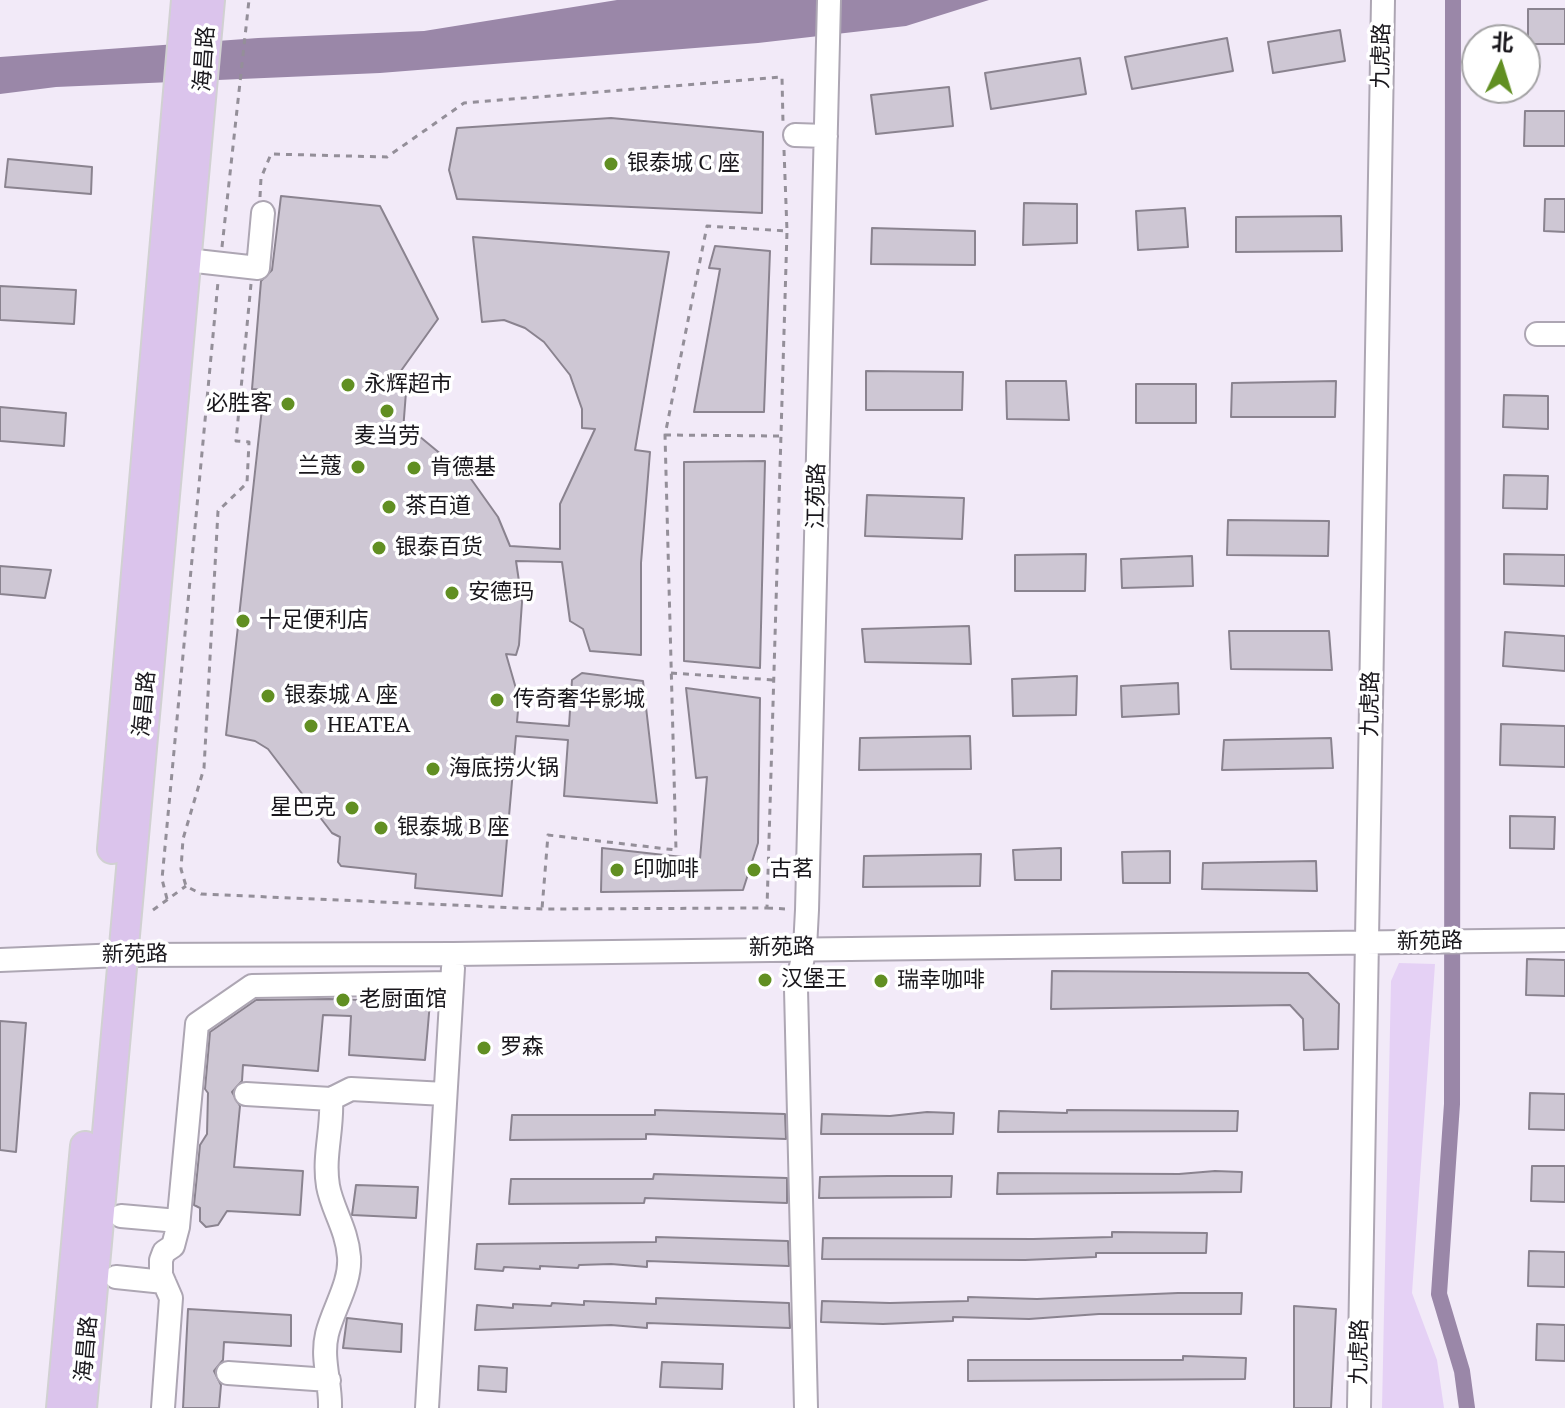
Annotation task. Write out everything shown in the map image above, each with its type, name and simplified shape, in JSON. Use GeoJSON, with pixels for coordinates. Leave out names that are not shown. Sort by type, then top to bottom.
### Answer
{"type":"FeatureCollection","features":[{"type":"Feature","properties":{"kind":"main road","name":"海昌路"},"geometry":{"type":"LineString","coordinates":[[186,0],[195,33]]}},
{"type":"Feature","properties":{"kind":"main road","name":"海昌路"},"geometry":{"type":"LineString","coordinates":[[82,1408],[112,955],[195,33],[210,0]]}},
{"type":"Feature","properties":{"kind":"main road","name":"海昌路"},"geometry":{"type":"LineString","coordinates":[[61,1408],[187,260],[189,103]]}},
{"type":"Feature","properties":{"kind":"street","name":"江苑路"},"geometry":{"type":"LineString","coordinates":[[806,1408],[796,989],[805,948],[829,0]]}},
{"type":"Feature","properties":{"kind":"street","name":"九虎路"},"geometry":{"type":"LineString","coordinates":[[1359,1408],[1383,0]]}},
{"type":"Feature","properties":{"kind":"street"},"geometry":{"type":"LineString","coordinates":[[787,132],[826,136]]}},
{"type":"Feature","properties":{"kind":"street"},"geometry":{"type":"LineString","coordinates":[[187,260],[258,268],[261,210]]}},
{"type":"Feature","properties":{"kind":"street"},"geometry":{"type":"LineString","coordinates":[[1537,334],[1565,334]]}},
{"type":"Feature","properties":{"kind":"street","name":"新苑路"},"geometry":{"type":"LineString","coordinates":[[0,960],[112,955],[453,954],[1565,940]]}},
{"type":"Feature","properties":{"kind":"street"},"geometry":{"type":"LineString","coordinates":[[427,1408],[453,954]]}},
{"type":"Feature","properties":{"kind":"street"},"geometry":{"type":"LineString","coordinates":[[163,1408],[171,1298],[164,1282],[161,1260],[164,1252],[173,1246],[178,1221],[197,1024],[252,986],[452,983]]}},
{"type":"Feature","properties":{"kind":"street"},"geometry":{"type":"LineString","coordinates":[[246,1094],[331,1099],[351,1089],[445,1094]]}},
{"type":"Feature","properties":{"kind":"street"},"geometry":{"type":"LineString","coordinates":[[330,1408],[325,1358],[327,1334],[350,1260],[342,1219],[328,1188],[326,1147],[332,1117],[331,1099]]}},
{"type":"Feature","properties":{"kind":"street"},"geometry":{"type":"LineString","coordinates":[[121,1216],[178,1221]]}},
{"type":"Feature","properties":{"kind":"street"},"geometry":{"type":"LineString","coordinates":[[116,1277],[164,1282]]}},
{"type":"Feature","properties":{"kind":"street"},"geometry":{"type":"LineString","coordinates":[[228,1373],[329,1380]]}},
{"type":"Feature","properties":{"kind":"path"},"geometry":{"type":"LineString","coordinates":[[167,899],[162,879],[237,90],[249,0]]}},
{"type":"Feature","properties":{"kind":"path"},"geometry":{"type":"LineString","coordinates":[[253,268],[236,441],[249,442],[247,483],[218,511],[204,768],[183,839],[181,869],[186,886],[201,894],[542,909],[767,908],[787,231],[787,132],[782,77],[464,103],[387,157],[271,154],[261,178],[261,210]]}},
{"type":"Feature","properties":{"kind":"path"},"geometry":{"type":"LineString","coordinates":[[542,909],[548,835],[676,850],[665,435],[707,226],[787,231]]}},
{"type":"Feature","properties":{"kind":"path"},"geometry":{"type":"LineString","coordinates":[[665,435],[781,436]]}},
{"type":"Feature","properties":{"kind":"path"},"geometry":{"type":"LineString","coordinates":[[671,673],[774,680]]}},
{"type":"Feature","properties":{"kind":"path"},"geometry":{"type":"LineString","coordinates":[[153,910],[186,886]]}},
{"type":"Feature","properties":{"kind":"shaded area"},"geometry":{"type":"Polygon","coordinates":[[[617,0],[989,0],[906,26],[758,43],[380,73],[56,87],[0,94],[0,57],[258,38],[424,31],[617,0]]]}},
{"type":"Feature","properties":{"kind":"shaded area"},"geometry":{"type":"Polygon","coordinates":[[[1399,963],[1435,964],[1412,1293],[1437,1360],[1444,1408],[1382,1408],[1391,981],[1399,963]]]}},
{"type":"Feature","properties":{"kind":"building"},"geometry":{"type":"Polygon","coordinates":[[[1528,9],[1565,9],[1565,44],[1541,44],[1541,24],[1528,24],[1528,9]]]}},
{"type":"Feature","properties":{"kind":"building"},"geometry":{"type":"Polygon","coordinates":[[[1340,30],[1345,61],[1273,73],[1268,42],[1340,30]]]}},
{"type":"Feature","properties":{"kind":"building"},"geometry":{"type":"Polygon","coordinates":[[[1227,38],[1233,71],[1132,89],[1125,57],[1227,38]]]}},
{"type":"Feature","properties":{"kind":"building"},"geometry":{"type":"Polygon","coordinates":[[[1080,58],[1086,94],[991,109],[985,73],[1080,58]]]}},
{"type":"Feature","properties":{"kind":"building"},"geometry":{"type":"Polygon","coordinates":[[[949,87],[953,126],[876,134],[871,95],[949,87]]]}},
{"type":"Feature","properties":{"kind":"building"},"geometry":{"type":"Polygon","coordinates":[[[1525,111],[1565,111],[1565,146],[1524,146],[1525,111]]]}},
{"type":"Feature","properties":{"kind":"building"},"geometry":{"type":"Polygon","coordinates":[[[611,118],[763,132],[762,213],[457,199],[449,170],[457,128],[611,118]]]}},
{"type":"Feature","properties":{"kind":"building"},"geometry":{"type":"Polygon","coordinates":[[[8,159],[92,167],[91,194],[5,187],[8,159]]]}},
{"type":"Feature","properties":{"kind":"building","name":"银泰百货"},"geometry":{"type":"Polygon","coordinates":[[[281,196],[380,206],[438,319],[388,389],[406,392],[403,431],[419,436],[471,479],[498,517],[510,546],[560,549],[560,504],[595,429],[582,428],[582,409],[570,375],[544,342],[525,328],[504,320],[482,322],[473,237],[669,252],[635,450],[650,452],[641,563],[641,655],[590,651],[583,629],[570,621],[562,562],[516,561],[522,602],[519,645],[516,655],[506,654],[519,699],[517,722],[569,726],[572,680],[582,673],[643,681],[657,803],[564,796],[568,740],[516,736],[502,896],[415,888],[416,874],[341,866],[338,862],[340,837],[332,833],[268,749],[255,741],[226,735],[264,390],[252,389],[261,281],[272,270],[281,196]]]}},
{"type":"Feature","properties":{"kind":"building"},"geometry":{"type":"Polygon","coordinates":[[[1545,199],[1565,199],[1565,232],[1544,231],[1545,199]]]}},
{"type":"Feature","properties":{"kind":"building"},"geometry":{"type":"Polygon","coordinates":[[[1024,203],[1077,204],[1077,243],[1023,245],[1024,203]]]}},
{"type":"Feature","properties":{"kind":"building"},"geometry":{"type":"Polygon","coordinates":[[[1185,208],[1188,247],[1138,250],[1136,211],[1185,208]]]}},
{"type":"Feature","properties":{"kind":"building"},"geometry":{"type":"Polygon","coordinates":[[[1341,216],[1342,251],[1236,252],[1236,217],[1341,216]]]}},
{"type":"Feature","properties":{"kind":"building"},"geometry":{"type":"Polygon","coordinates":[[[872,228],[975,231],[975,265],[871,264],[872,228]]]}},
{"type":"Feature","properties":{"kind":"building"},"geometry":{"type":"Polygon","coordinates":[[[715,246],[770,251],[764,412],[694,412],[720,269],[709,268],[715,246]]]}},
{"type":"Feature","properties":{"kind":"building"},"geometry":{"type":"Polygon","coordinates":[[[0,286],[76,290],[74,324],[0,320],[0,286]]]}},
{"type":"Feature","properties":{"kind":"building"},"geometry":{"type":"Polygon","coordinates":[[[866,371],[963,372],[962,410],[866,410],[866,371]]]}},
{"type":"Feature","properties":{"kind":"building"},"geometry":{"type":"Polygon","coordinates":[[[1006,381],[1066,381],[1069,420],[1007,419],[1006,381]]]}},
{"type":"Feature","properties":{"kind":"building"},"geometry":{"type":"Polygon","coordinates":[[[1336,381],[1335,417],[1231,417],[1232,383],[1336,381]]]}},
{"type":"Feature","properties":{"kind":"building"},"geometry":{"type":"Polygon","coordinates":[[[1136,384],[1196,384],[1196,423],[1136,423],[1136,384]]]}},
{"type":"Feature","properties":{"kind":"building"},"geometry":{"type":"Polygon","coordinates":[[[1504,395],[1548,396],[1548,429],[1503,427],[1504,395]]]}},
{"type":"Feature","properties":{"kind":"building"},"geometry":{"type":"Polygon","coordinates":[[[0,407],[66,413],[64,446],[0,441],[0,407]]]}},
{"type":"Feature","properties":{"kind":"building"},"geometry":{"type":"Polygon","coordinates":[[[765,461],[760,668],[684,661],[684,462],[765,461]]]}},
{"type":"Feature","properties":{"kind":"building"},"geometry":{"type":"Polygon","coordinates":[[[1504,475],[1548,476],[1547,509],[1503,508],[1504,475]]]}},
{"type":"Feature","properties":{"kind":"building"},"geometry":{"type":"Polygon","coordinates":[[[867,495],[964,498],[962,539],[865,536],[867,495]]]}},
{"type":"Feature","properties":{"kind":"building"},"geometry":{"type":"Polygon","coordinates":[[[1228,520],[1329,521],[1328,556],[1227,555],[1228,520]]]}},
{"type":"Feature","properties":{"kind":"building"},"geometry":{"type":"Polygon","coordinates":[[[1086,554],[1085,591],[1015,591],[1015,555],[1086,554]]]}},
{"type":"Feature","properties":{"kind":"building"},"geometry":{"type":"Polygon","coordinates":[[[1504,554],[1565,555],[1565,586],[1504,584],[1504,554]]]}},
{"type":"Feature","properties":{"kind":"building"},"geometry":{"type":"Polygon","coordinates":[[[1192,556],[1193,586],[1122,588],[1121,559],[1192,556]]]}},
{"type":"Feature","properties":{"kind":"building"},"geometry":{"type":"Polygon","coordinates":[[[0,566],[51,570],[45,598],[0,594],[0,566]]]}},
{"type":"Feature","properties":{"kind":"building"},"geometry":{"type":"Polygon","coordinates":[[[969,626],[971,664],[865,662],[862,629],[969,626]]]}},
{"type":"Feature","properties":{"kind":"building"},"geometry":{"type":"Polygon","coordinates":[[[1229,631],[1329,631],[1332,670],[1231,669],[1229,631]]]}},
{"type":"Feature","properties":{"kind":"building"},"geometry":{"type":"Polygon","coordinates":[[[1505,632],[1565,636],[1565,671],[1503,666],[1505,632]]]}},
{"type":"Feature","properties":{"kind":"building"},"geometry":{"type":"Polygon","coordinates":[[[1077,676],[1076,715],[1013,716],[1012,679],[1077,676]]]}},
{"type":"Feature","properties":{"kind":"building"},"geometry":{"type":"Polygon","coordinates":[[[1178,683],[1179,714],[1122,717],[1121,686],[1178,683]]]}},
{"type":"Feature","properties":{"kind":"building"},"geometry":{"type":"Polygon","coordinates":[[[686,688],[760,698],[758,843],[743,890],[601,892],[602,848],[700,859],[707,777],[696,778],[686,688]]]}},
{"type":"Feature","properties":{"kind":"building"},"geometry":{"type":"Polygon","coordinates":[[[1501,724],[1565,726],[1565,767],[1500,765],[1501,724]]]}},
{"type":"Feature","properties":{"kind":"building"},"geometry":{"type":"Polygon","coordinates":[[[970,736],[971,769],[859,770],[860,738],[970,736]]]}},
{"type":"Feature","properties":{"kind":"building"},"geometry":{"type":"Polygon","coordinates":[[[1331,738],[1333,768],[1222,770],[1224,740],[1331,738]]]}},
{"type":"Feature","properties":{"kind":"building"},"geometry":{"type":"Polygon","coordinates":[[[1510,816],[1555,817],[1554,849],[1510,848],[1510,816]]]}},
{"type":"Feature","properties":{"kind":"building"},"geometry":{"type":"Polygon","coordinates":[[[1061,848],[1061,880],[1015,880],[1013,850],[1061,848]]]}},
{"type":"Feature","properties":{"kind":"building"},"geometry":{"type":"Polygon","coordinates":[[[1170,851],[1170,883],[1123,883],[1122,852],[1170,851]]]}},
{"type":"Feature","properties":{"kind":"building"},"geometry":{"type":"Polygon","coordinates":[[[981,854],[980,886],[863,887],[864,856],[981,854]]]}},
{"type":"Feature","properties":{"kind":"building"},"geometry":{"type":"Polygon","coordinates":[[[1316,861],[1317,891],[1202,889],[1203,863],[1316,861]]]}},
{"type":"Feature","properties":{"kind":"building"},"geometry":{"type":"Polygon","coordinates":[[[1527,959],[1565,960],[1565,996],[1526,995],[1527,959]]]}},
{"type":"Feature","properties":{"kind":"building"},"geometry":{"type":"Polygon","coordinates":[[[1052,971],[1308,973],[1339,1004],[1338,1049],[1304,1050],[1303,1019],[1290,1005],[1051,1009],[1052,971]]]}},
{"type":"Feature","properties":{"kind":"building"},"geometry":{"type":"Polygon","coordinates":[[[256,1000],[430,1002],[425,1060],[349,1055],[351,1016],[323,1015],[318,1071],[243,1065],[242,1081],[232,1092],[240,1106],[234,1167],[303,1171],[300,1215],[227,1211],[218,1225],[206,1227],[200,1221],[200,1208],[194,1205],[200,1145],[207,1134],[208,1093],[205,1089],[210,1032],[256,1000]]]}},
{"type":"Feature","properties":{"kind":"building"},"geometry":{"type":"Polygon","coordinates":[[[0,1021],[26,1023],[16,1152],[0,1150],[0,1021]]]}},
{"type":"Feature","properties":{"kind":"building"},"geometry":{"type":"Polygon","coordinates":[[[1530,1093],[1565,1094],[1565,1130],[1529,1129],[1530,1093]]]}},
{"type":"Feature","properties":{"kind":"building"},"geometry":{"type":"Polygon","coordinates":[[[655,1110],[785,1114],[786,1139],[646,1134],[646,1139],[510,1140],[512,1115],[655,1115],[655,1110]]]}},
{"type":"Feature","properties":{"kind":"building"},"geometry":{"type":"Polygon","coordinates":[[[1067,1110],[1238,1111],[1237,1131],[998,1132],[999,1111],[1067,1113],[1067,1110]]]}},
{"type":"Feature","properties":{"kind":"building"},"geometry":{"type":"Polygon","coordinates":[[[954,1113],[953,1134],[821,1134],[822,1114],[890,1116],[954,1113]]]}},
{"type":"Feature","properties":{"kind":"building"},"geometry":{"type":"Polygon","coordinates":[[[1532,1166],[1565,1166],[1565,1202],[1531,1201],[1532,1166]]]}},
{"type":"Feature","properties":{"kind":"building"},"geometry":{"type":"Polygon","coordinates":[[[1242,1172],[1241,1192],[997,1194],[998,1173],[1179,1174],[1242,1172]]]}},
{"type":"Feature","properties":{"kind":"building"},"geometry":{"type":"Polygon","coordinates":[[[654,1174],[787,1178],[787,1203],[645,1198],[644,1203],[509,1204],[511,1179],[653,1179],[654,1174]]]}},
{"type":"Feature","properties":{"kind":"building"},"geometry":{"type":"Polygon","coordinates":[[[952,1176],[951,1197],[819,1198],[820,1177],[952,1176]]]}},
{"type":"Feature","properties":{"kind":"building"},"geometry":{"type":"Polygon","coordinates":[[[356,1185],[418,1187],[416,1218],[352,1215],[356,1185]]]}},
{"type":"Feature","properties":{"kind":"building"},"geometry":{"type":"Polygon","coordinates":[[[1112,1232],[1207,1233],[1206,1253],[1096,1253],[1096,1257],[1025,1260],[822,1259],[823,1238],[1033,1239],[1112,1237],[1112,1232]]]}},
{"type":"Feature","properties":{"kind":"building"},"geometry":{"type":"Polygon","coordinates":[[[656,1237],[788,1241],[789,1266],[647,1261],[647,1267],[611,1264],[579,1265],[578,1268],[504,1267],[503,1271],[475,1269],[477,1244],[656,1242],[656,1237]]]}},
{"type":"Feature","properties":{"kind":"building"},"geometry":{"type":"Polygon","coordinates":[[[1529,1251],[1565,1252],[1565,1287],[1528,1286],[1529,1251]]]}},
{"type":"Feature","properties":{"kind":"building"},"geometry":{"type":"Polygon","coordinates":[[[1242,1293],[1241,1314],[1099,1314],[1029,1319],[953,1317],[953,1321],[883,1324],[821,1322],[822,1301],[890,1303],[968,1301],[968,1297],[1037,1299],[1242,1293]]]}},
{"type":"Feature","properties":{"kind":"building"},"geometry":{"type":"Polygon","coordinates":[[[656,1298],[789,1303],[790,1328],[647,1323],[647,1328],[611,1325],[475,1330],[477,1305],[513,1308],[513,1304],[584,1305],[584,1301],[656,1304],[656,1298]]]}},
{"type":"Feature","properties":{"kind":"building"},"geometry":{"type":"Polygon","coordinates":[[[1294,1306],[1336,1309],[1331,1408],[1294,1408],[1294,1306]]]}},
{"type":"Feature","properties":{"kind":"building"},"geometry":{"type":"Polygon","coordinates":[[[188,1309],[291,1315],[291,1346],[224,1342],[223,1360],[214,1371],[221,1385],[219,1408],[183,1408],[188,1309]]]}},
{"type":"Feature","properties":{"kind":"building"},"geometry":{"type":"Polygon","coordinates":[[[347,1318],[402,1324],[401,1352],[343,1348],[347,1318]]]}},
{"type":"Feature","properties":{"kind":"building"},"geometry":{"type":"Polygon","coordinates":[[[1537,1324],[1565,1325],[1565,1361],[1536,1360],[1537,1324]]]}},
{"type":"Feature","properties":{"kind":"building"},"geometry":{"type":"Polygon","coordinates":[[[1183,1356],[1246,1358],[1245,1379],[968,1381],[968,1360],[1183,1360],[1183,1356]]]}},
{"type":"Feature","properties":{"kind":"building"},"geometry":{"type":"Polygon","coordinates":[[[662,1362],[723,1364],[722,1389],[660,1387],[662,1362]]]}},
{"type":"Feature","properties":{"kind":"building"},"geometry":{"type":"Polygon","coordinates":[[[479,1366],[507,1368],[506,1392],[478,1390],[479,1366]]]}},
{"type":"Feature","properties":{"kind":"waterway"},"geometry":{"type":"LineString","coordinates":[[1453,0],[1452,1104],[1439,1294],[1462,1371],[1467,1408]]}},
{"type":"Feature","properties":{"kind":"place","name":"银泰城 C 座"},"geometry":{"type":"Point","coordinates":[611,164]}},
{"type":"Feature","properties":{"kind":"place","name":"永辉超市"},"geometry":{"type":"Point","coordinates":[348,385]}},
{"type":"Feature","properties":{"kind":"place","name":"必胜客"},"geometry":{"type":"Point","coordinates":[288,404]}},
{"type":"Feature","properties":{"kind":"place","name":"麦当劳"},"geometry":{"type":"Point","coordinates":[387,411]}},
{"type":"Feature","properties":{"kind":"place","name":"兰蔻"},"geometry":{"type":"Point","coordinates":[358,467]}},
{"type":"Feature","properties":{"kind":"place","name":"肯德基"},"geometry":{"type":"Point","coordinates":[414,468]}},
{"type":"Feature","properties":{"kind":"place","name":"茶百道"},"geometry":{"type":"Point","coordinates":[389,507]}},
{"type":"Feature","properties":{"kind":"place","name":"银泰百货"},"geometry":{"type":"Point","coordinates":[379,548]}},
{"type":"Feature","properties":{"kind":"place","name":"安德玛"},"geometry":{"type":"Point","coordinates":[452,593]}},
{"type":"Feature","properties":{"kind":"place","name":"十足便利店"},"geometry":{"type":"Point","coordinates":[243,621]}},
{"type":"Feature","properties":{"kind":"place","name":"银泰城 A 座"},"geometry":{"type":"Point","coordinates":[268,696]}},
{"type":"Feature","properties":{"kind":"place","name":"传奇奢华影城"},"geometry":{"type":"Point","coordinates":[497,700]}},
{"type":"Feature","properties":{"kind":"place","name":"HEATEA"},"geometry":{"type":"Point","coordinates":[311,726]}},
{"type":"Feature","properties":{"kind":"place","name":"海底捞火锅"},"geometry":{"type":"Point","coordinates":[433,769]}},
{"type":"Feature","properties":{"kind":"place","name":"星巴克"},"geometry":{"type":"Point","coordinates":[352,808]}},
{"type":"Feature","properties":{"kind":"place","name":"银泰城 B 座"},"geometry":{"type":"Point","coordinates":[381,828]}},
{"type":"Feature","properties":{"kind":"place","name":"印咖啡"},"geometry":{"type":"Point","coordinates":[617,870]}},
{"type":"Feature","properties":{"kind":"place","name":"古茗"},"geometry":{"type":"Point","coordinates":[754,870]}},
{"type":"Feature","properties":{"kind":"place","name":"汉堡王"},"geometry":{"type":"Point","coordinates":[765,980]}},
{"type":"Feature","properties":{"kind":"place","name":"瑞幸咖啡"},"geometry":{"type":"Point","coordinates":[881,981]}},
{"type":"Feature","properties":{"kind":"place","name":"老厨面馆"},"geometry":{"type":"Point","coordinates":[343,1000]}},
{"type":"Feature","properties":{"kind":"place","name":"罗森"},"geometry":{"type":"Point","coordinates":[484,1048]}}]}
